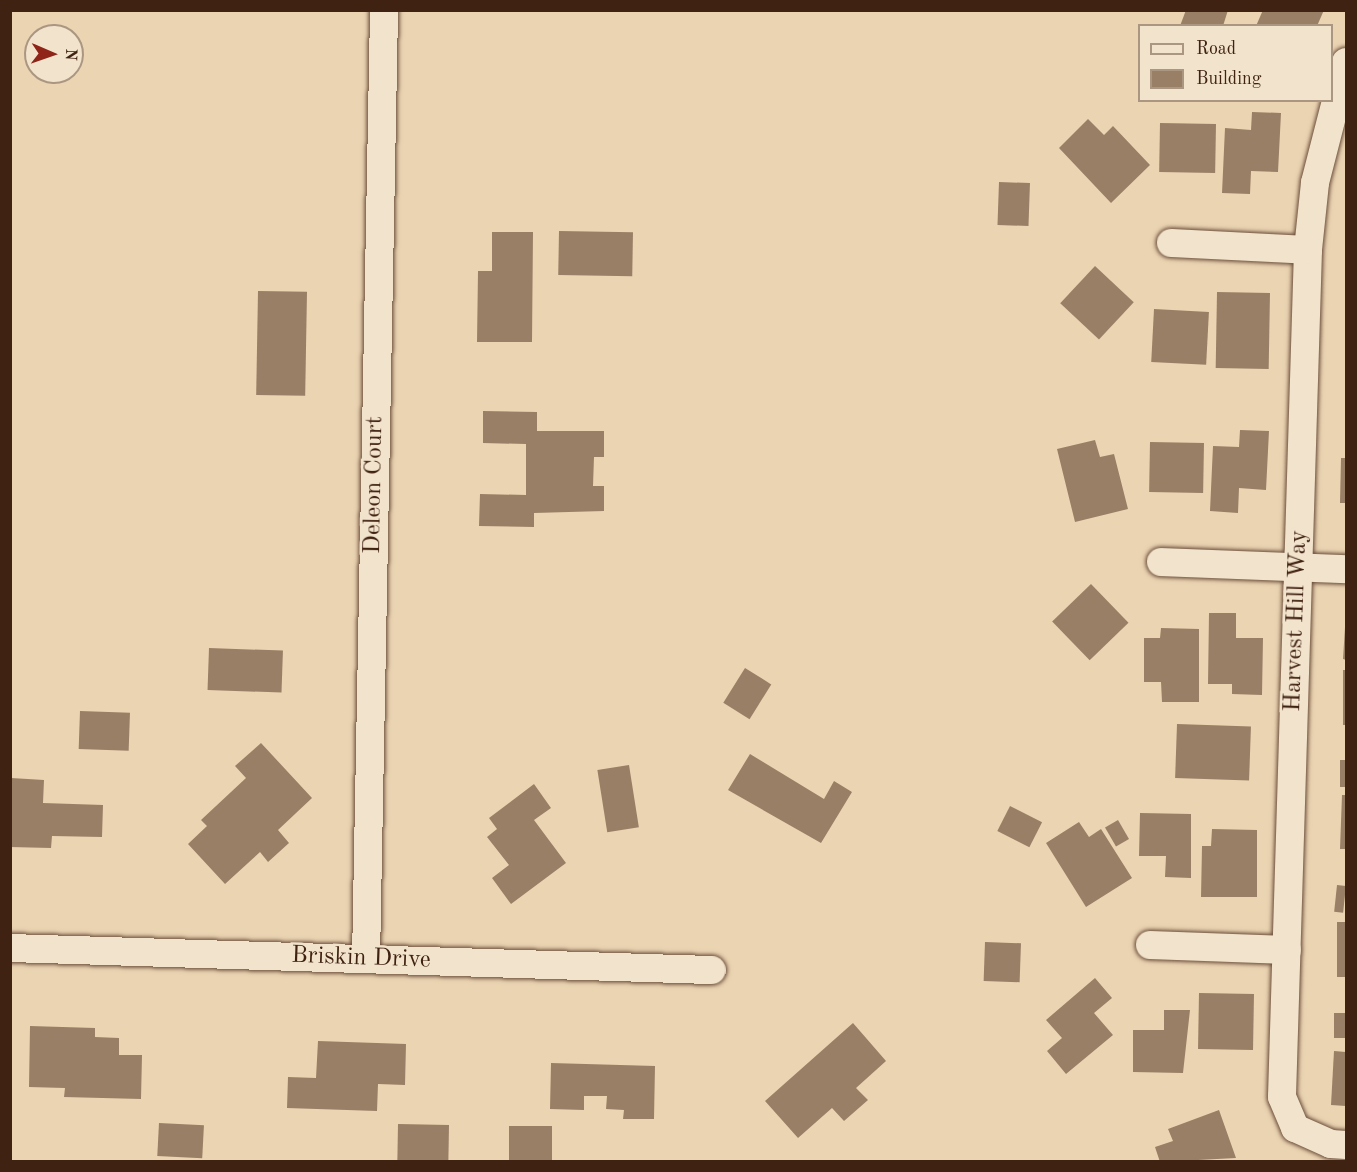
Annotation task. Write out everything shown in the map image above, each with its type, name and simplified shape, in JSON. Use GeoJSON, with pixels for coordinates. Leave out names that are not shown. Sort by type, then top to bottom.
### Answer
{"type":"FeatureCollection","features":[{"type":"Feature","properties":{"kind":"street","name":"Deleon Court"},"geometry":{"type":"LineString","coordinates":[[366,959],[384,10]]}},
{"type":"Feature","properties":{"kind":"street","name":"Harvest Hill Way"},"geometry":{"type":"LineString","coordinates":[[1347,62],[1325,134],[1308,250],[1282,1097],[1295,1128],[1331,1144],[1347,1144]]}},
{"type":"Feature","properties":{"kind":"street"},"geometry":{"type":"LineString","coordinates":[[1171,243],[1308,250]]}},
{"type":"Feature","properties":{"kind":"street"},"geometry":{"type":"LineString","coordinates":[[1161,562],[1347,569]]}},
{"type":"Feature","properties":{"kind":"street"},"geometry":{"type":"LineString","coordinates":[[1150,945],[1287,950]]}},
{"type":"Feature","properties":{"kind":"street","name":"Briskin Drive"},"geometry":{"type":"LineString","coordinates":[[10,948],[712,970]]}},
{"type":"Feature","properties":{"kind":"building"},"geometry":{"type":"Polygon","coordinates":[[[1186,10],[1228,10],[1224,24],[1181,24],[1186,10]]]}},
{"type":"Feature","properties":{"kind":"building"},"geometry":{"type":"Polygon","coordinates":[[[1263,10],[1324,10],[1318,24],[1257,24],[1263,10]]]}},
{"type":"Feature","properties":{"kind":"building"},"geometry":{"type":"Polygon","coordinates":[[[1252,112],[1281,113],[1278,172],[1251,171],[1250,194],[1222,193],[1225,128],[1251,130],[1252,112]]]}},
{"type":"Feature","properties":{"kind":"building"},"geometry":{"type":"Polygon","coordinates":[[[1088,119],[1104,135],[1113,126],[1150,165],[1111,203],[1059,148],[1088,119]]]}},
{"type":"Feature","properties":{"kind":"building"},"geometry":{"type":"Polygon","coordinates":[[[1160,123],[1216,124],[1215,173],[1159,172],[1160,123]]]}},
{"type":"Feature","properties":{"kind":"building"},"geometry":{"type":"Polygon","coordinates":[[[999,182],[1030,183],[1028,226],[997,225],[999,182]]]}},
{"type":"Feature","properties":{"kind":"building"},"geometry":{"type":"Polygon","coordinates":[[[559,231],[633,232],[632,276],[558,275],[559,231]]]}},
{"type":"Feature","properties":{"kind":"building"},"geometry":{"type":"Polygon","coordinates":[[[492,232],[533,232],[532,342],[477,342],[478,271],[492,271],[492,232]]]}},
{"type":"Feature","properties":{"kind":"building"},"geometry":{"type":"Polygon","coordinates":[[[1095,266],[1134,302],[1099,339],[1060,303],[1095,266]]]}},
{"type":"Feature","properties":{"kind":"building"},"geometry":{"type":"Polygon","coordinates":[[[258,291],[307,292],[305,396],[256,395],[258,291]]]}},
{"type":"Feature","properties":{"kind":"building"},"geometry":{"type":"Polygon","coordinates":[[[1217,292],[1270,293],[1269,369],[1216,368],[1217,292]]]}},
{"type":"Feature","properties":{"kind":"building"},"geometry":{"type":"Polygon","coordinates":[[[1154,309],[1209,312],[1206,365],[1151,362],[1154,309]]]}},
{"type":"Feature","properties":{"kind":"building"},"geometry":{"type":"Polygon","coordinates":[[[483,411],[537,412],[537,431],[604,431],[604,457],[594,457],[593,486],[604,486],[604,511],[534,513],[534,527],[479,526],[480,494],[526,495],[526,444],[483,443],[483,411]]]}},
{"type":"Feature","properties":{"kind":"building"},"geometry":{"type":"Polygon","coordinates":[[[1240,430],[1269,431],[1266,490],[1239,488],[1238,513],[1210,511],[1213,446],[1239,447],[1240,430]]]}},
{"type":"Feature","properties":{"kind":"building"},"geometry":{"type":"Polygon","coordinates":[[[1095,440],[1100,457],[1114,454],[1128,509],[1075,522],[1057,449],[1095,440]]]}},
{"type":"Feature","properties":{"kind":"building"},"geometry":{"type":"Polygon","coordinates":[[[1150,442],[1204,443],[1203,493],[1149,492],[1150,442]]]}},
{"type":"Feature","properties":{"kind":"building"},"geometry":{"type":"Polygon","coordinates":[[[1341,458],[1346,458],[1346,503],[1340,503],[1341,458]]]}},
{"type":"Feature","properties":{"kind":"building"},"geometry":{"type":"Polygon","coordinates":[[[1091,584],[1129,623],[1090,660],[1052,622],[1091,584]]]}},
{"type":"Feature","properties":{"kind":"building"},"geometry":{"type":"Polygon","coordinates":[[[1209,613],[1236,613],[1236,638],[1263,638],[1262,695],[1232,694],[1232,684],[1208,684],[1209,613]]]}},
{"type":"Feature","properties":{"kind":"building"},"geometry":{"type":"Polygon","coordinates":[[[1346,627],[1346,660],[1343,659],[1346,627]]]}},
{"type":"Feature","properties":{"kind":"building"},"geometry":{"type":"Polygon","coordinates":[[[1161,628],[1199,629],[1199,702],[1162,702],[1161,682],[1144,682],[1144,638],[1160,638],[1161,628]]]}},
{"type":"Feature","properties":{"kind":"building"},"geometry":{"type":"Polygon","coordinates":[[[209,648],[283,651],[281,693],[208,690],[209,648]]]}},
{"type":"Feature","properties":{"kind":"building"},"geometry":{"type":"Polygon","coordinates":[[[745,668],[771,684],[750,719],[723,703],[745,668]]]}},
{"type":"Feature","properties":{"kind":"building"},"geometry":{"type":"Polygon","coordinates":[[[1343,670],[1346,670],[1346,725],[1343,725],[1343,670]]]}},
{"type":"Feature","properties":{"kind":"building"},"geometry":{"type":"Polygon","coordinates":[[[80,711],[130,713],[129,751],[79,749],[80,711]]]}},
{"type":"Feature","properties":{"kind":"building"},"geometry":{"type":"Polygon","coordinates":[[[1177,724],[1251,727],[1249,781],[1175,778],[1177,724]]]}},
{"type":"Feature","properties":{"kind":"building"},"geometry":{"type":"Polygon","coordinates":[[[261,743],[312,798],[278,830],[289,843],[268,862],[260,852],[225,884],[188,844],[207,826],[201,820],[246,778],[235,766],[261,743]]]}},
{"type":"Feature","properties":{"kind":"building"},"geometry":{"type":"Polygon","coordinates":[[[750,754],[824,799],[834,781],[852,792],[821,843],[728,790],[750,754]]]}},
{"type":"Feature","properties":{"kind":"building"},"geometry":{"type":"Polygon","coordinates":[[[1340,760],[1346,760],[1346,787],[1340,787],[1340,760]]]}},
{"type":"Feature","properties":{"kind":"building"},"geometry":{"type":"Polygon","coordinates":[[[629,765],[639,827],[607,832],[597,770],[629,765]]]}},
{"type":"Feature","properties":{"kind":"building"},"geometry":{"type":"Polygon","coordinates":[[[11,778],[44,780],[43,803],[103,805],[102,837],[52,836],[51,848],[10,847],[11,778]]]}},
{"type":"Feature","properties":{"kind":"building"},"geometry":{"type":"Polygon","coordinates":[[[534,784],[551,808],[534,820],[566,863],[511,904],[492,878],[509,865],[487,837],[497,829],[489,818],[534,784]]]}},
{"type":"Feature","properties":{"kind":"building"},"geometry":{"type":"Polygon","coordinates":[[[1342,795],[1346,795],[1346,849],[1340,849],[1342,795]]]}},
{"type":"Feature","properties":{"kind":"building"},"geometry":{"type":"Polygon","coordinates":[[[1010,806],[1042,822],[1029,847],[997,831],[1010,806]]]}},
{"type":"Feature","properties":{"kind":"building"},"geometry":{"type":"Polygon","coordinates":[[[1140,813],[1191,814],[1191,878],[1165,877],[1166,856],[1139,856],[1140,813]]]}},
{"type":"Feature","properties":{"kind":"building"},"geometry":{"type":"Polygon","coordinates":[[[1118,820],[1129,839],[1116,847],[1105,827],[1118,820]]]}},
{"type":"Feature","properties":{"kind":"building"},"geometry":{"type":"Polygon","coordinates":[[[1079,822],[1089,837],[1101,829],[1132,878],[1086,907],[1046,843],[1079,822]]]}},
{"type":"Feature","properties":{"kind":"building"},"geometry":{"type":"Polygon","coordinates":[[[1212,829],[1257,830],[1257,897],[1201,897],[1202,846],[1211,846],[1212,829]]]}},
{"type":"Feature","properties":{"kind":"building"},"geometry":{"type":"Polygon","coordinates":[[[1337,885],[1346,886],[1343,913],[1334,912],[1337,885]]]}},
{"type":"Feature","properties":{"kind":"building"},"geometry":{"type":"Polygon","coordinates":[[[1337,922],[1346,922],[1346,977],[1337,977],[1337,922]]]}},
{"type":"Feature","properties":{"kind":"building"},"geometry":{"type":"Polygon","coordinates":[[[985,942],[1021,943],[1020,982],[984,981],[985,942]]]}},
{"type":"Feature","properties":{"kind":"building"},"geometry":{"type":"Polygon","coordinates":[[[1095,978],[1112,998],[1094,1013],[1113,1035],[1066,1074],[1047,1051],[1062,1038],[1046,1020],[1095,978]]]}},
{"type":"Feature","properties":{"kind":"building"},"geometry":{"type":"Polygon","coordinates":[[[1199,993],[1254,994],[1253,1050],[1198,1049],[1199,993]]]}},
{"type":"Feature","properties":{"kind":"building"},"geometry":{"type":"Polygon","coordinates":[[[1164,1010],[1190,1010],[1183,1073],[1133,1072],[1133,1030],[1164,1030],[1164,1010]]]}},
{"type":"Feature","properties":{"kind":"building"},"geometry":{"type":"Polygon","coordinates":[[[1334,1013],[1346,1013],[1346,1038],[1334,1038],[1334,1013]]]}},
{"type":"Feature","properties":{"kind":"building"},"geometry":{"type":"Polygon","coordinates":[[[853,1023],[886,1061],[856,1088],[868,1100],[844,1121],[832,1108],[798,1138],[765,1101],[853,1023]]]}},
{"type":"Feature","properties":{"kind":"building"},"geometry":{"type":"Polygon","coordinates":[[[30,1026],[95,1028],[95,1037],[119,1038],[119,1055],[142,1055],[141,1099],[64,1097],[65,1088],[29,1087],[30,1026]]]}},
{"type":"Feature","properties":{"kind":"building"},"geometry":{"type":"Polygon","coordinates":[[[318,1041],[406,1044],[405,1085],[378,1084],[377,1111],[287,1108],[288,1077],[316,1078],[318,1041]]]}},
{"type":"Feature","properties":{"kind":"building"},"geometry":{"type":"Polygon","coordinates":[[[1334,1051],[1346,1052],[1346,1106],[1331,1105],[1334,1051]]]}},
{"type":"Feature","properties":{"kind":"building"},"geometry":{"type":"Polygon","coordinates":[[[551,1063],[655,1066],[654,1119],[623,1119],[624,1110],[606,1109],[607,1096],[584,1096],[584,1110],[550,1109],[551,1063]]]}},
{"type":"Feature","properties":{"kind":"building"},"geometry":{"type":"Polygon","coordinates":[[[1219,1110],[1236,1158],[1160,1162],[1155,1147],[1173,1141],[1168,1129],[1219,1110]]]}},
{"type":"Feature","properties":{"kind":"building"},"geometry":{"type":"Polygon","coordinates":[[[159,1123],[204,1125],[202,1158],[157,1156],[159,1123]]]}},
{"type":"Feature","properties":{"kind":"building"},"geometry":{"type":"Polygon","coordinates":[[[398,1124],[449,1125],[448,1162],[397,1162],[398,1124]]]}},
{"type":"Feature","properties":{"kind":"building"},"geometry":{"type":"Polygon","coordinates":[[[509,1126],[552,1126],[552,1160],[509,1160],[509,1126]]]}}]}
